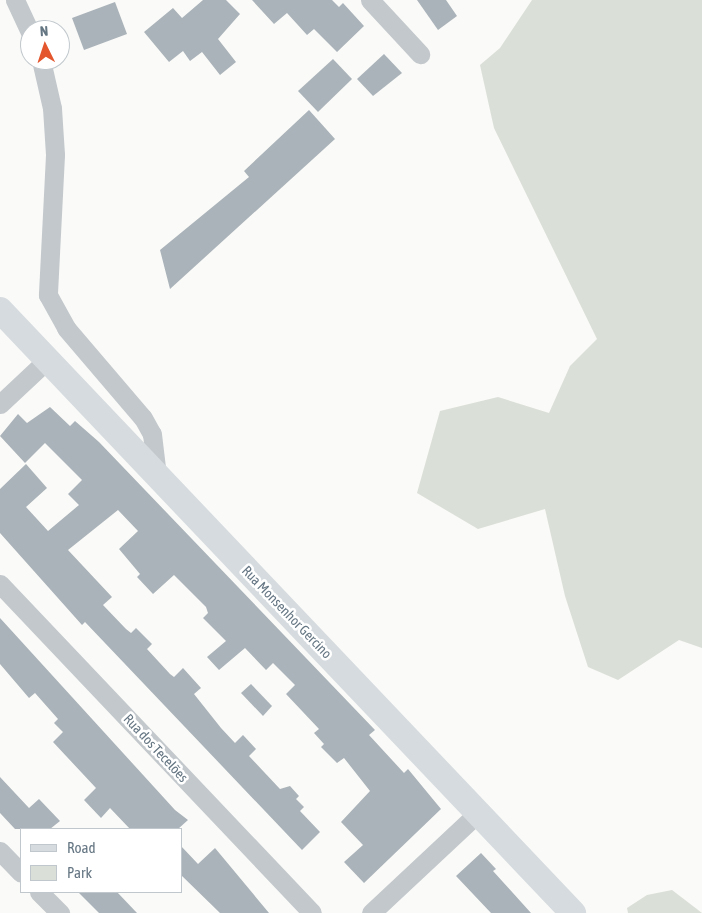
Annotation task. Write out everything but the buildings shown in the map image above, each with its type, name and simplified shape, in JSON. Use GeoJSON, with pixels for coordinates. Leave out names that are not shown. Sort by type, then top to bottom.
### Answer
{"type":"FeatureCollection","features":[{"type":"Feature","properties":{"kind":"main road","name":"Rua Monsenhor Gercino"},"geometry":{"type":"LineString","coordinates":[[0,310],[573,913]]}},
{"type":"Feature","properties":{"kind":"street"},"geometry":{"type":"LineString","coordinates":[[16,0],[25,20]]}},
{"type":"Feature","properties":{"kind":"street"},"geometry":{"type":"LineString","coordinates":[[370,0],[420,54]]}},
{"type":"Feature","properties":{"kind":"street"},"geometry":{"type":"LineString","coordinates":[[43,70],[52,108],[55,155],[48,296],[66,328],[143,418],[152,434],[157,476]]}},
{"type":"Feature","properties":{"kind":"street"},"geometry":{"type":"LineString","coordinates":[[0,404],[47,360]]}},
{"type":"Feature","properties":{"kind":"street","name":"Rua dos Tecelões"},"geometry":{"type":"LineString","coordinates":[[0,584],[312,913]]}},
{"type":"Feature","properties":{"kind":"street"},"geometry":{"type":"LineString","coordinates":[[371,913],[478,813]]}},
{"type":"Feature","properties":{"kind":"street"},"geometry":{"type":"LineString","coordinates":[[0,851],[20,872]]}},
{"type":"Feature","properties":{"kind":"street"},"geometry":{"type":"LineString","coordinates":[[41,893],[60,913]]}},
{"type":"Feature","properties":{"kind":"green space"},"geometry":{"type":"Polygon","coordinates":[[[532,0],[702,0],[702,648],[679,640],[618,680],[588,667],[565,596],[545,509],[478,529],[417,493],[440,411],[498,397],[549,413],[570,366],[597,339],[494,128],[480,65],[500,48],[532,0]]]}},
{"type":"Feature","properties":{"kind":"green space"},"geometry":{"type":"Polygon","coordinates":[[[672,890],[702,913],[628,913],[627,908],[647,895],[672,890]]]}}]}
